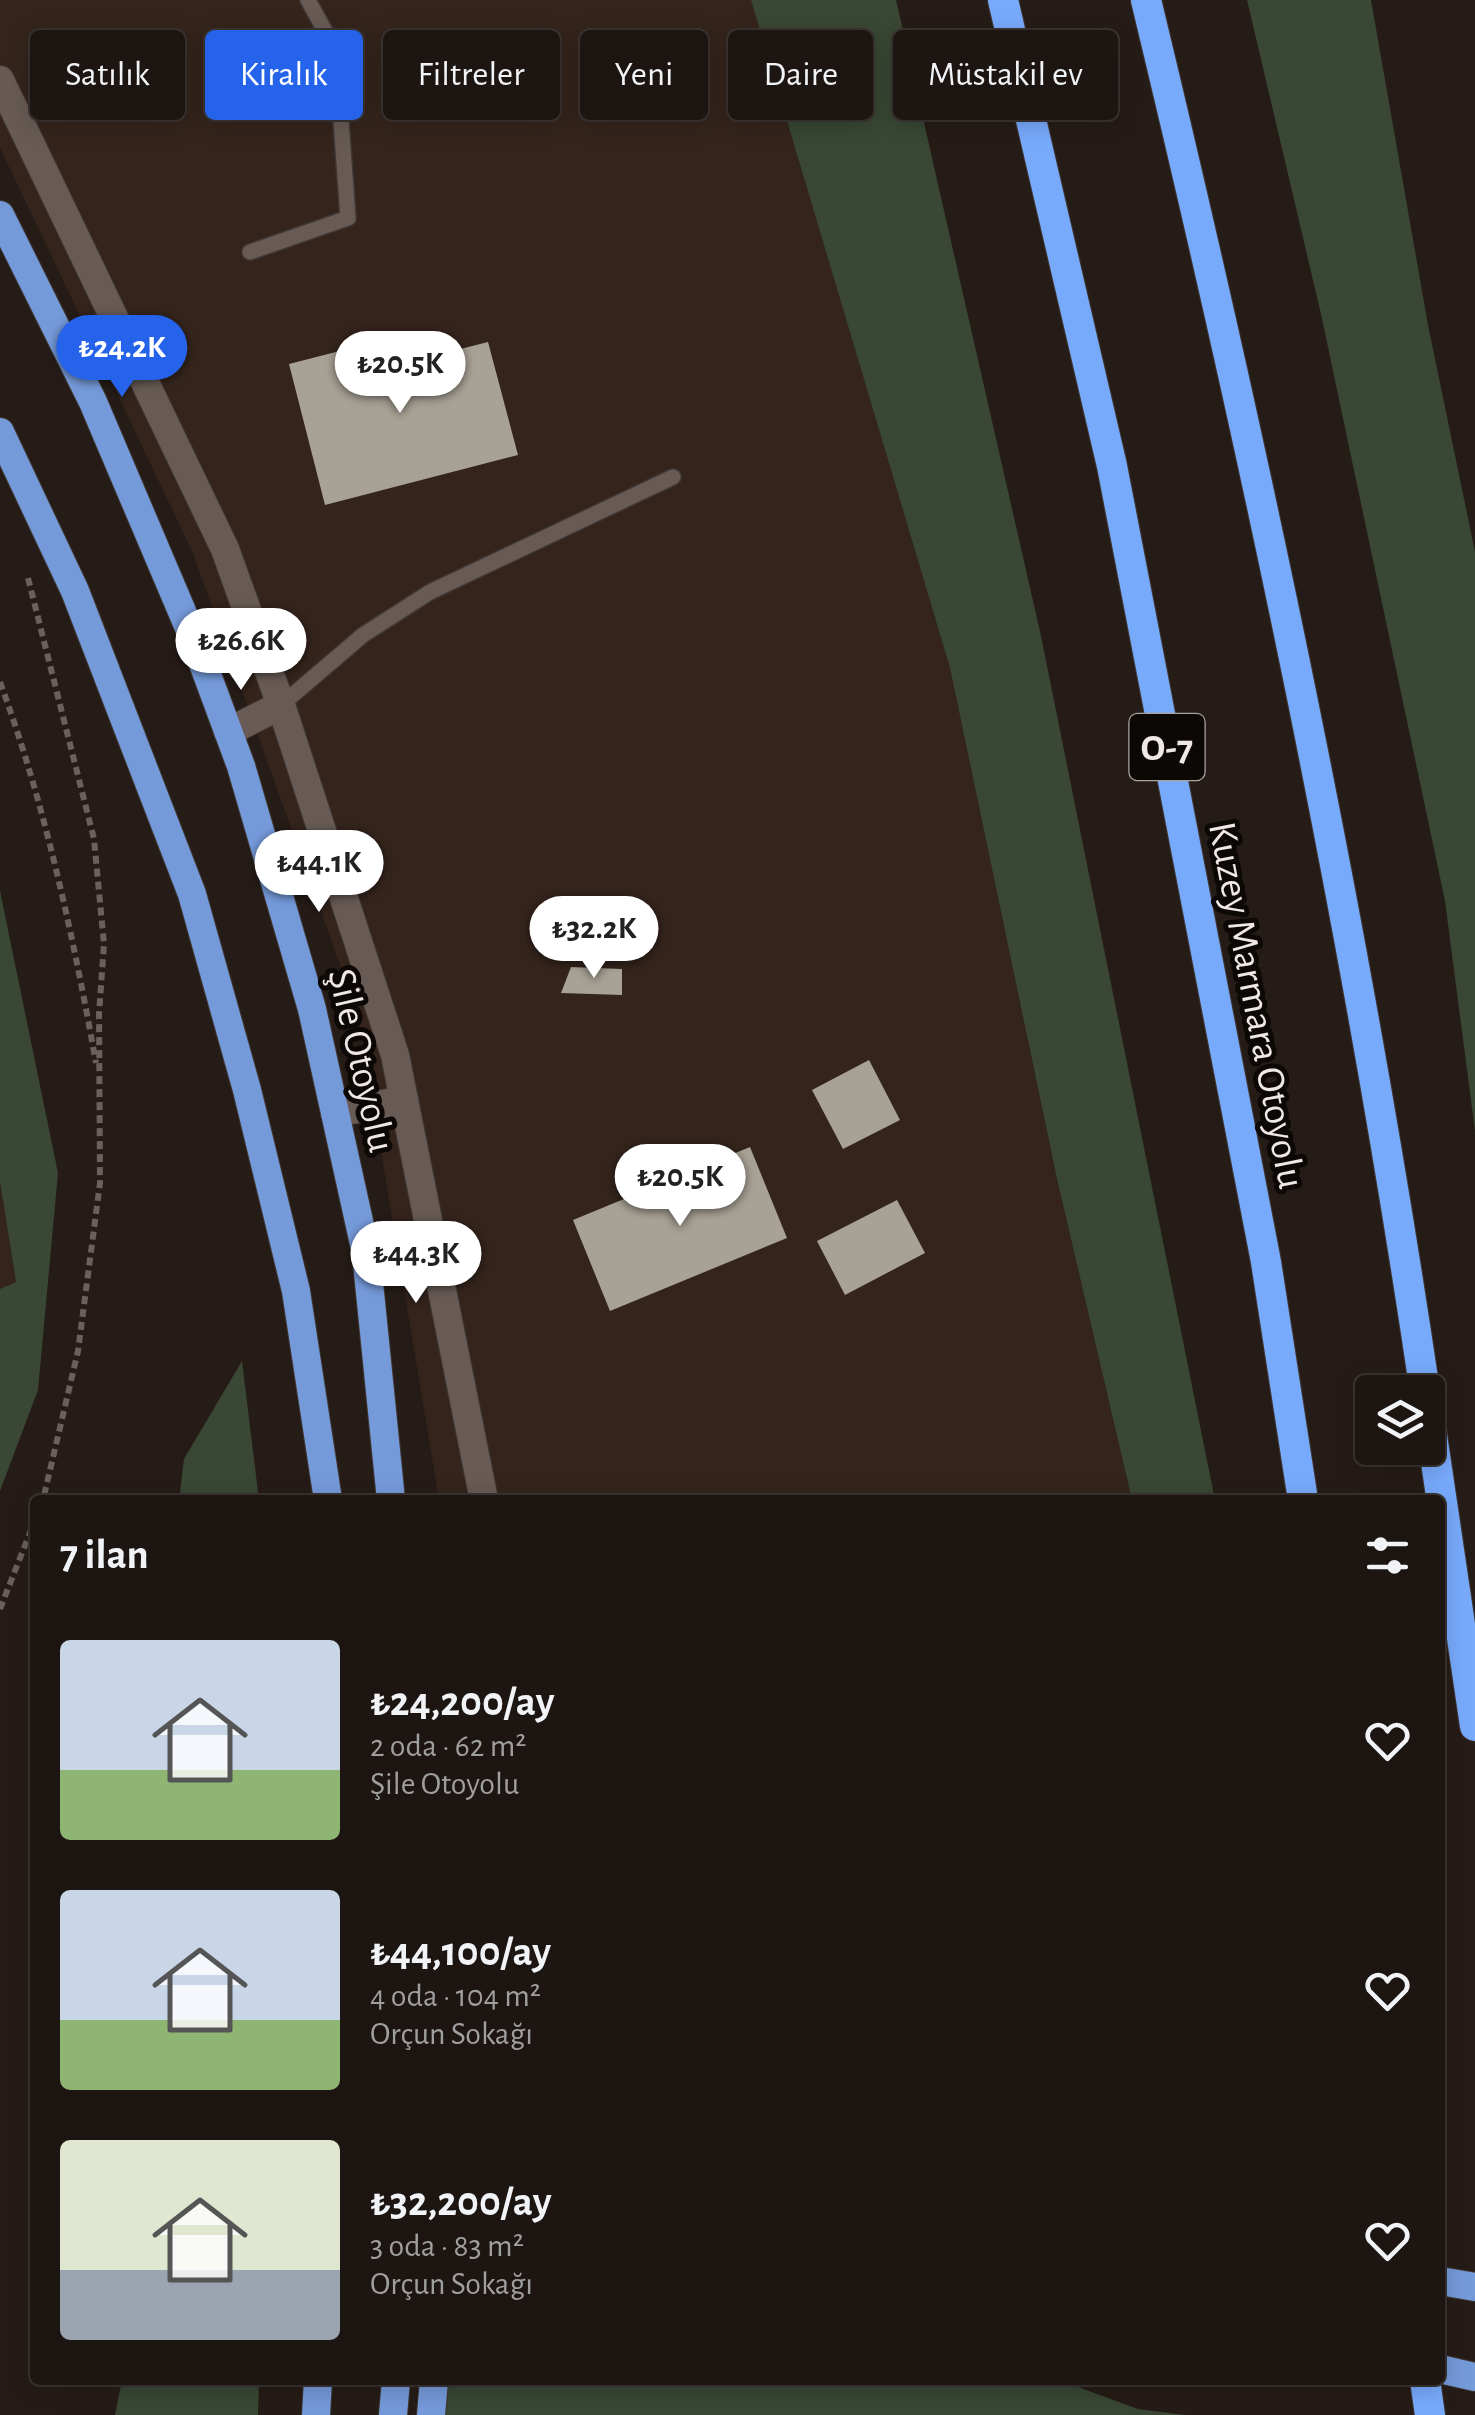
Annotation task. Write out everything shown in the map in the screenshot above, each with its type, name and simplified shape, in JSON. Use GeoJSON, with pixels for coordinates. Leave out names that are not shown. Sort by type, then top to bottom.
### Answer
{"type":"FeatureCollection","features":[{"type":"Feature","properties":{"kind":"highway","name":"Kuzey Marmara Otoyolu"},"geometry":{"type":"LineString","coordinates":[[1002,0],[1116,485],[1266,1262],[1301,1495]]}},
{"type":"Feature","properties":{"kind":"highway"},"geometry":{"type":"LineString","coordinates":[[1146,0],[1250,449],[1320,799],[1422,1375]]}},
{"type":"Feature","properties":{"kind":"highway","name":"Şile Otoyolu"},"geometry":{"type":"LineString","coordinates":[[0,215],[93,402],[195,642],[228,732],[312,1009],[366,1252],[390,1495]]}},
{"type":"Feature","properties":{"kind":"highway"},"geometry":{"type":"LineString","coordinates":[[0,432],[76,591],[192,894],[247,1090],[296,1291],[327,1495]]}},
{"type":"Feature","properties":{"kind":"highway"},"geometry":{"type":"LineString","coordinates":[[1436,1465],[1441,1495]]}},
{"type":"Feature","properties":{"kind":"highway"},"geometry":{"type":"LineString","coordinates":[[1445,1523],[1475,1726]]}},
{"type":"Feature","properties":{"kind":"highway"},"geometry":{"type":"LineString","coordinates":[[1445,2282],[1475,2287]]}},
{"type":"Feature","properties":{"kind":"highway"},"geometry":{"type":"LineString","coordinates":[[1445,2370],[1475,2377]]}},
{"type":"Feature","properties":{"kind":"highway"},"geometry":{"type":"LineString","coordinates":[[316,2415],[318,2385]]}},
{"type":"Feature","properties":{"kind":"highway"},"geometry":{"type":"LineString","coordinates":[[394,2415],[396,2385]]}},
{"type":"Feature","properties":{"kind":"highway"},"geometry":{"type":"LineString","coordinates":[[431,2415],[434,2385]]}},
{"type":"Feature","properties":{"kind":"highway"},"geometry":{"type":"LineString","coordinates":[[1426,2385],[1430,2415]]}},
{"type":"Feature","properties":{"kind":"street"},"geometry":{"type":"LineString","coordinates":[[0,80],[225,549],[281,704],[396,1055],[483,1495]]}},
{"type":"Feature","properties":{"kind":"street"},"geometry":{"type":"LineString","coordinates":[[228,732],[281,704]]}},
{"type":"Feature","properties":{"kind":"street"},"geometry":{"type":"LineString","coordinates":[[336,1113],[404,1100]]}},
{"type":"Feature","properties":{"kind":"lane"},"geometry":{"type":"LineString","coordinates":[[250,252],[348,218],[336,51],[308,0]]}},
{"type":"Feature","properties":{"kind":"lane"},"geometry":{"type":"LineString","coordinates":[[281,704],[363,635],[430,592],[673,477]]}},
{"type":"Feature","properties":{"kind":"path"},"geometry":{"type":"LineString","coordinates":[[24,559],[94,839],[104,944],[100,1183],[78,1351],[44,1495]]}},
{"type":"Feature","properties":{"kind":"path"},"geometry":{"type":"LineString","coordinates":[[0,682],[25,748],[82,982],[99,1085]]}},
{"type":"Feature","properties":{"kind":"path"},"geometry":{"type":"LineString","coordinates":[[0,1609],[30,1533]]}},
{"type":"Feature","properties":{"kind":"shaded area"},"geometry":{"type":"Polygon","coordinates":[[[0,0],[751,0],[760,30],[728,30],[728,120],[787,120],[950,668],[1057,1179],[1131,1495],[438,1495],[359,1018],[192,551],[0,148],[0,0]]]}},
{"type":"Feature","properties":{"kind":"shaded area"},"geometry":{"type":"Polygon","coordinates":[[[0,1182],[16,1283],[0,1289],[0,1182]]]}},
{"type":"Feature","properties":{"kind":"green space"},"geometry":{"type":"Polygon","coordinates":[[[751,0],[896,0],[903,30],[893,30],[893,120],[923,120],[1041,636],[1214,1495],[1131,1495],[1057,1179],[950,668],[787,120],[873,120],[873,30],[760,30],[751,0]]]}},
{"type":"Feature","properties":{"kind":"green space"},"geometry":{"type":"Polygon","coordinates":[[[1247,0],[1371,0],[1428,325],[1475,552],[1475,1131],[1445,901],[1321,314],[1247,0]]]}},
{"type":"Feature","properties":{"kind":"green space"},"geometry":{"type":"Polygon","coordinates":[[[0,891],[58,1173],[38,1390],[0,1491],[0,1289],[16,1282],[0,1182],[0,891]]]}},
{"type":"Feature","properties":{"kind":"green space"},"geometry":{"type":"Polygon","coordinates":[[[242,1361],[258,1495],[180,1495],[184,1459],[242,1361]]]}},
{"type":"Feature","properties":{"kind":"green space"},"geometry":{"type":"Polygon","coordinates":[[[121,2385],[259,2385],[258,2415],[115,2415],[121,2385]]]}},
{"type":"Feature","properties":{"kind":"green space"},"geometry":{"type":"Polygon","coordinates":[[[437,2385],[1073,2385],[1138,2409],[1185,2415],[435,2415],[437,2385]]]}},
{"type":"Feature","properties":{"kind":"building"},"geometry":{"type":"Polygon","coordinates":[[[402,335],[409,362],[488,342],[518,455],[325,505],[289,364],[402,335]]]}},
{"type":"Feature","properties":{"kind":"building"},"geometry":{"type":"Polygon","coordinates":[[[571,967],[622,969],[622,995],[561,993],[571,967]]]}},
{"type":"Feature","properties":{"kind":"building"},"geometry":{"type":"Polygon","coordinates":[[[869,1060],[900,1120],[843,1149],[812,1090],[869,1060]]]}},
{"type":"Feature","properties":{"kind":"building"},"geometry":{"type":"Polygon","coordinates":[[[750,1147],[787,1238],[610,1311],[573,1220],[750,1147]]]}},
{"type":"Feature","properties":{"kind":"building"},"geometry":{"type":"Polygon","coordinates":[[[897,1200],[925,1253],[845,1295],[817,1241],[897,1200]]]}}]}
